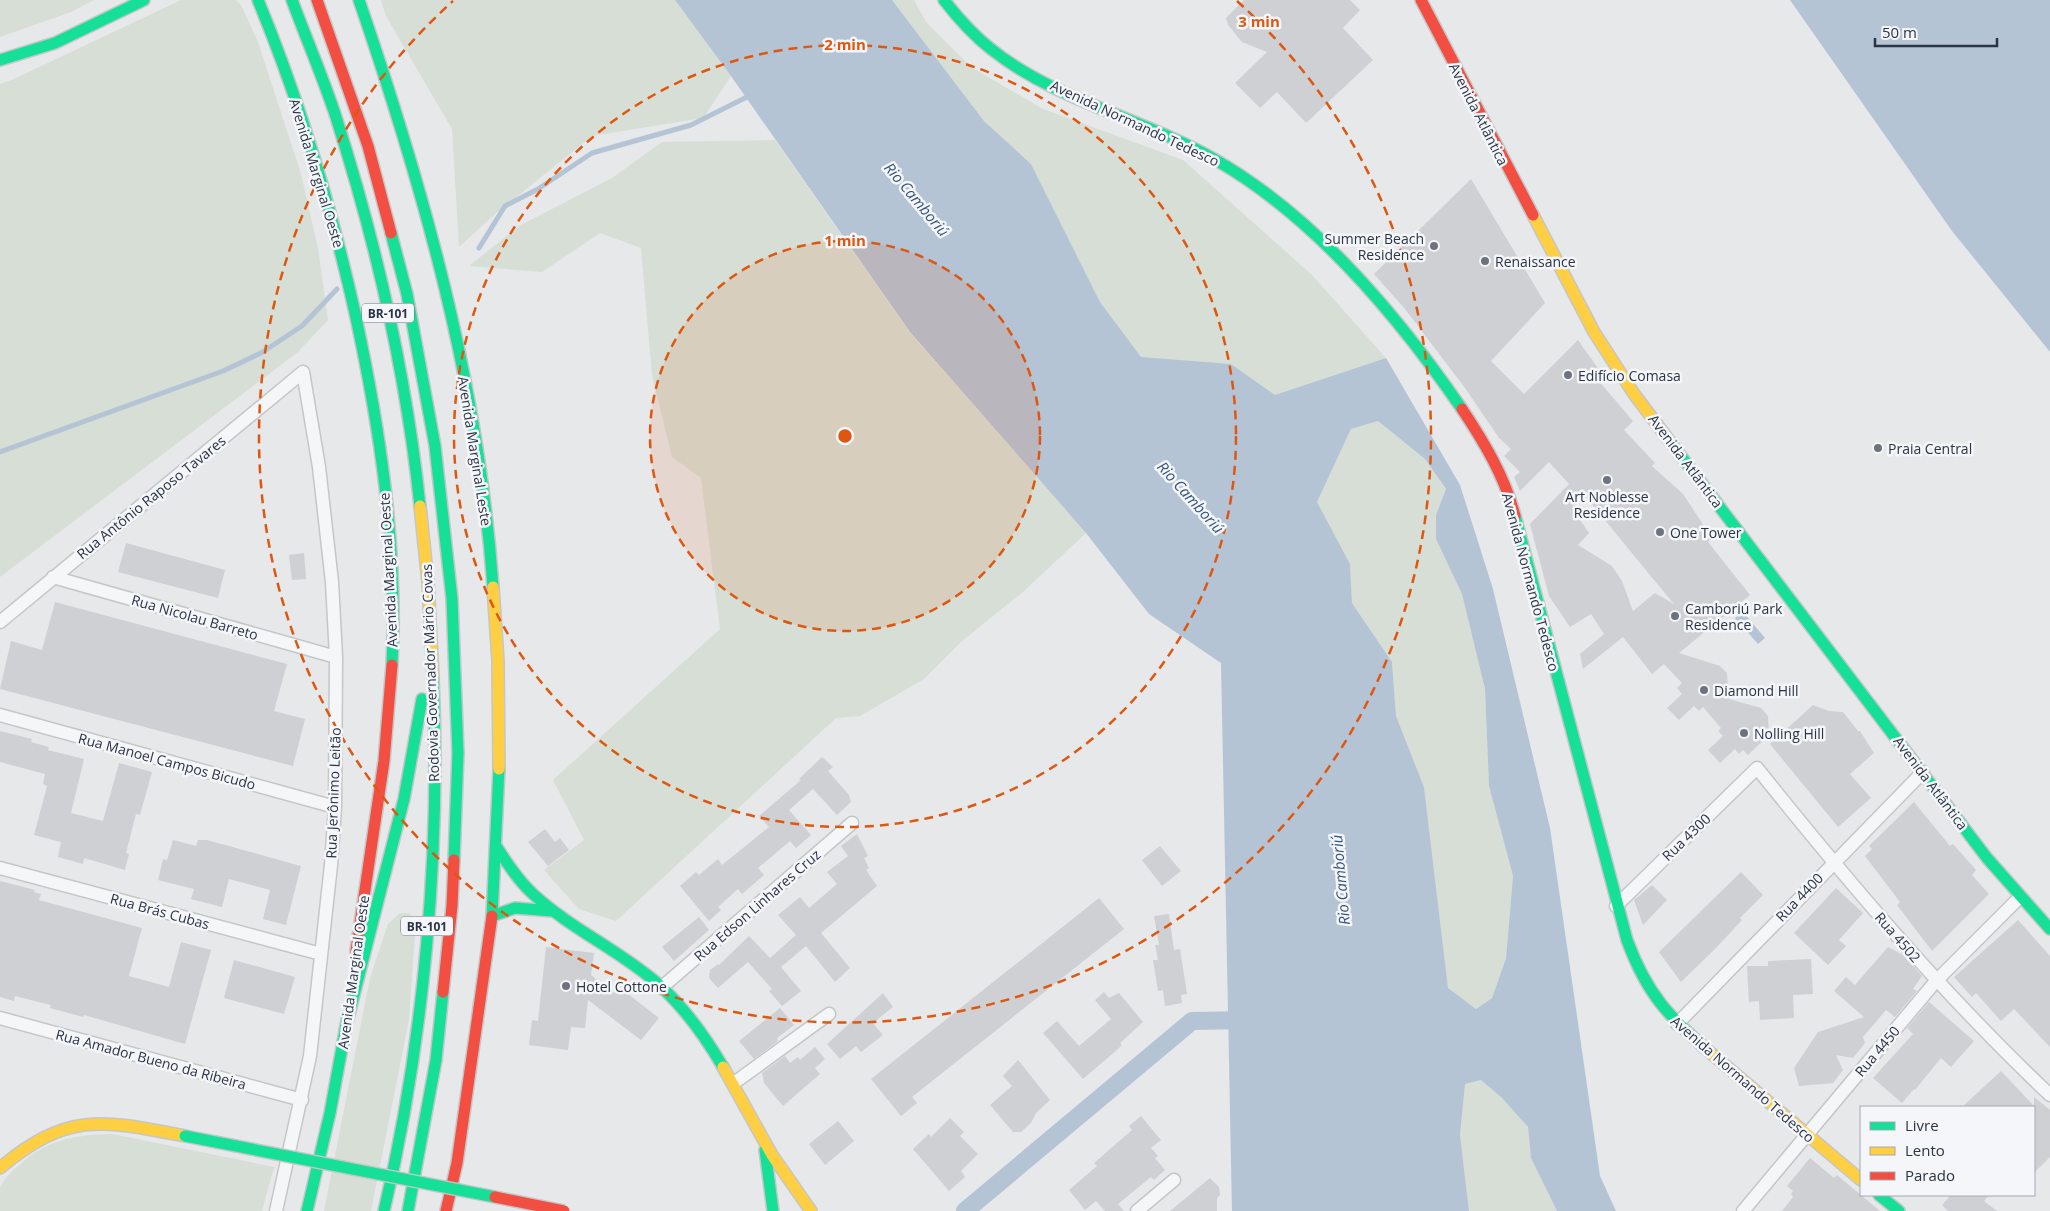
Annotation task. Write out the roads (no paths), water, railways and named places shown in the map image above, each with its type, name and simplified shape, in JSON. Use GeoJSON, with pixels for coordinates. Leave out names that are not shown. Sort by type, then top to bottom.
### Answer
{"type":"FeatureCollection","features":[{"type":"Feature","properties":{"kind":"main road"},"geometry":{"type":"LineString","coordinates":[[0,60],[14,57],[58,40],[144,0]]}},
{"type":"Feature","properties":{"kind":"main road","name":"Avenida Marginal Oeste"},"geometry":{"type":"LineString","coordinates":[[258,0],[311,145],[341,254],[359,332],[378,431],[392,587],[390,703],[346,1030],[330,1113],[307,1211]]}},
{"type":"Feature","properties":{"kind":"main road","name":"Rodovia Governador Mário Covas"},"geometry":{"type":"LineString","coordinates":[[292,0],[353,172],[388,313],[412,446],[427,580],[431,638],[434,784],[429,906],[416,1036],[398,1144],[384,1211]]}},
{"type":"Feature","properties":{"kind":"main road","name":"Rodovia Governador Mário Covas"},"geometry":{"type":"LineString","coordinates":[[317,0],[352,95],[368,146],[404,283],[418,348],[434,442],[454,614],[457,678],[457,794],[450,944],[433,1083],[408,1211]]}},
{"type":"Feature","properties":{"kind":"main road","name":"Avenida Marginal Leste"},"geometry":{"type":"LineString","coordinates":[[359,0],[404,133],[431,225],[454,324],[472,420],[488,540],[496,650],[499,755],[492,916],[458,1154],[446,1211]]}},
{"type":"Feature","properties":{"kind":"main road","name":"Avenida Normando Tedesco"},"geometry":{"type":"LineString","coordinates":[[944,0],[963,27],[974,37],[1025,71],[1194,148],[1230,168],[1264,192],[1346,265],[1373,295],[1455,398],[1494,460],[1511,500],[1616,906],[1632,958],[1640,974],[1664,1009],[1677,1024],[1860,1179]]}},
{"type":"Feature","properties":{"kind":"main road","name":"Avenida Atlântica"},"geometry":{"type":"LineString","coordinates":[[1421,0],[1589,323],[1634,394],[1922,772],[2020,897],[2050,928]]}},
{"type":"Feature","properties":{"kind":"main road"},"geometry":{"type":"LineString","coordinates":[[346,1030],[412,762],[431,638]]}},
{"type":"Feature","properties":{"kind":"main road"},"geometry":{"type":"LineString","coordinates":[[496,846],[516,877],[552,911],[661,988],[690,1016],[734,1084],[782,1171],[811,1211]]}},
{"type":"Feature","properties":{"kind":"main road"},"geometry":{"type":"LineString","coordinates":[[492,916],[515,908],[552,911]]}},
{"type":"Feature","properties":{"kind":"main road"},"geometry":{"type":"LineString","coordinates":[[0,1168],[18,1151],[39,1138],[74,1126],[92,1123],[125,1124],[564,1211]]}},
{"type":"Feature","properties":{"kind":"main road"},"geometry":{"type":"LineString","coordinates":[[762,1135],[773,1211]]}},
{"type":"Feature","properties":{"kind":"main road"},"geometry":{"type":"LineString","coordinates":[[1880,1196],[1899,1211]]}},
{"type":"Feature","properties":{"kind":"main road"},"geometry":{"type":"LineString","coordinates":[[796,1211],[805,1211]]}},
{"type":"Feature","properties":{"kind":"street","name":"Rua Antônio Raposo Tavares"},"geometry":{"type":"LineString","coordinates":[[0,622],[303,372]]}},
{"type":"Feature","properties":{"kind":"street","name":"Rua Jerônimo Leitão"},"geometry":{"type":"LineString","coordinates":[[276,1211],[302,1100],[310,1056],[335,807],[336,657],[326,520],[303,372]]}},
{"type":"Feature","properties":{"kind":"street","name":"Rua Nicolau Barreto"},"geometry":{"type":"LineString","coordinates":[[53,577],[336,657]]}},
{"type":"Feature","properties":{"kind":"street","name":"Rua Manoel Campos Bicudo"},"geometry":{"type":"LineString","coordinates":[[0,715],[335,807]]}},
{"type":"Feature","properties":{"kind":"street","name":"Rua 4300"},"geometry":{"type":"LineString","coordinates":[[1616,906],[1757,768]]}},
{"type":"Feature","properties":{"kind":"street","name":"Rua 4502"},"geometry":{"type":"LineString","coordinates":[[1757,768],[1832,862],[1936,981],[2050,1096]]}},
{"type":"Feature","properties":{"kind":"street","name":"Rua 4400"},"geometry":{"type":"LineString","coordinates":[[1677,1024],[1832,862],[1922,772]]}},
{"type":"Feature","properties":{"kind":"street","name":"Rua Edson Linhares Cruz"},"geometry":{"type":"LineString","coordinates":[[661,988],[852,823]]}},
{"type":"Feature","properties":{"kind":"street","name":"Rua Brás Cubas"},"geometry":{"type":"LineString","coordinates":[[0,868],[321,954]]}},
{"type":"Feature","properties":{"kind":"street","name":"Rua 4450"},"geometry":{"type":"LineString","coordinates":[[1742,1211],[1936,981],[2020,897]]}},
{"type":"Feature","properties":{"kind":"street"},"geometry":{"type":"LineString","coordinates":[[734,1084],[829,1014]]}},
{"type":"Feature","properties":{"kind":"street","name":"Rua Amador Bueno da Ribeira"},"geometry":{"type":"LineString","coordinates":[[0,1018],[302,1100]]}},
{"type":"Feature","properties":{"kind":"street"},"geometry":{"type":"LineString","coordinates":[[1137,1211],[1174,1180]]}},
{"type":"Feature","properties":{"kind":"water","name":"Rio Camboriú"},"geometry":{"type":"Polygon","coordinates":[[[675,0],[892,0],[984,121],[1031,164],[1100,302],[1141,357],[1231,364],[1275,395],[1386,358],[1460,485],[1493,589],[1550,828],[1600,1176],[1616,1211],[1557,1211],[1531,1158],[1528,1127],[1502,1098],[1481,1080],[1465,1084],[1460,1135],[1469,1211],[1232,1211],[1221,663],[1149,614],[1086,533],[910,332],[731,76],[675,0]],[[1378,421],[1351,429],[1317,502],[1350,564],[1352,603],[1392,662],[1396,716],[1424,787],[1448,988],[1476,1009],[1492,998],[1506,958],[1513,876],[1489,786],[1485,689],[1462,594],[1436,539],[1436,515],[1446,489],[1425,459],[1378,421]]]}},
{"type":"Feature","properties":{"kind":"water"},"geometry":{"type":"Polygon","coordinates":[[[1790,0],[2050,0],[2050,352],[1952,231],[1790,0]]]}},
{"type":"Feature","properties":{"kind":"water"},"geometry":{"type":"Polygon","coordinates":[[[1743,612],[1765,638],[1758,644],[1735,618],[1743,612]]]}},
{"type":"Feature","properties":{"kind":"waterway"},"geometry":{"type":"LineString","coordinates":[[479,248],[505,206],[538,189],[592,153],[691,125],[751,95]]}},
{"type":"Feature","properties":{"kind":"waterway"},"geometry":{"type":"LineString","coordinates":[[0,452],[223,371],[261,353],[302,326],[337,289]]}},
{"type":"Feature","properties":{"kind":"waterway"},"geometry":{"type":"LineString","coordinates":[[965,1211],[1192,1021],[1250,1020]]}},
{"type":"Feature","properties":{"kind":"place","name":"Summer Beach Residence"},"geometry":{"type":"Point","coordinates":[1434,246]}},
{"type":"Feature","properties":{"kind":"place","name":"Renaissance"},"geometry":{"type":"Point","coordinates":[1485,261]}},
{"type":"Feature","properties":{"kind":"place","name":"Edifício Comasa"},"geometry":{"type":"Point","coordinates":[1568,375]}},
{"type":"Feature","properties":{"kind":"place","name":"Praia Central"},"geometry":{"type":"Point","coordinates":[1878,448]}},
{"type":"Feature","properties":{"kind":"place","name":"Art Noblesse Residence"},"geometry":{"type":"Point","coordinates":[1607,480]}},
{"type":"Feature","properties":{"kind":"place","name":"One Tower"},"geometry":{"type":"Point","coordinates":[1660,532]}},
{"type":"Feature","properties":{"kind":"place","name":"Camboriú Park Residence"},"geometry":{"type":"Point","coordinates":[1675,616]}},
{"type":"Feature","properties":{"kind":"place","name":"Diamond Hill"},"geometry":{"type":"Point","coordinates":[1704,690]}},
{"type":"Feature","properties":{"kind":"place","name":"Nolling Hill"},"geometry":{"type":"Point","coordinates":[1744,733]}},
{"type":"Feature","properties":{"kind":"place","name":"Hotel Cottone"},"geometry":{"type":"Point","coordinates":[566,986]}}]}
